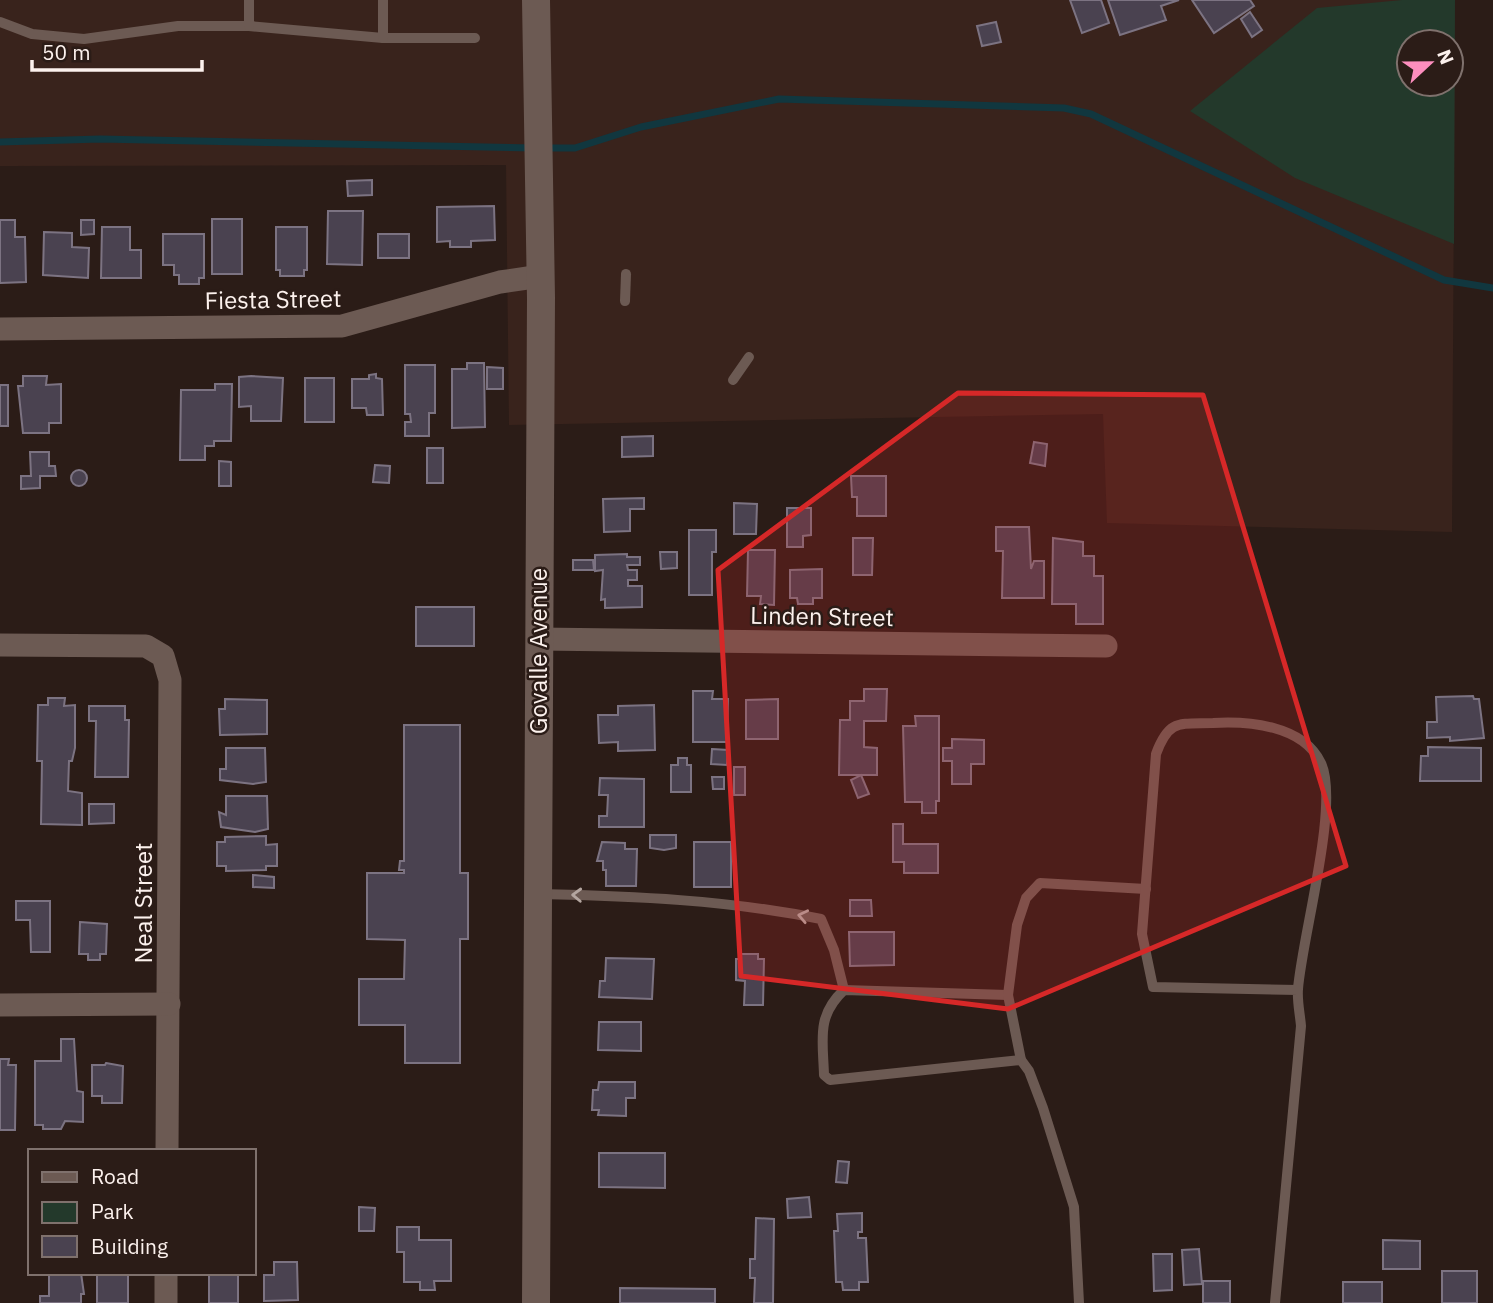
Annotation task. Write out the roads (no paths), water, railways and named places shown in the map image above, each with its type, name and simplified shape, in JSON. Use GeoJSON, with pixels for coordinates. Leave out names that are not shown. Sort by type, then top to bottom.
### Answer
{"type":"FeatureCollection","features":[{"type":"Feature","properties":{"kind":"street","name":"Govalle Avenue"},"geometry":{"type":"LineString","coordinates":[[536,0],[541,276],[537,1303]]}},
{"type":"Feature","properties":{"kind":"street","name":"Fiesta Street"},"geometry":{"type":"LineString","coordinates":[[0,329],[342,326],[500,282],[541,276]]}},
{"type":"Feature","properties":{"kind":"street","name":"Linden Street"},"geometry":{"type":"LineString","coordinates":[[538,639],[1106,646]]}},
{"type":"Feature","properties":{"kind":"street","name":"Neal Street"},"geometry":{"type":"LineString","coordinates":[[0,645],[134,645],[146,646],[163,656],[170,680],[167,1149]]}},
{"type":"Feature","properties":{"kind":"street"},"geometry":{"type":"LineString","coordinates":[[0,1005],[169,1004]]}},
{"type":"Feature","properties":{"kind":"street"},"geometry":{"type":"LineString","coordinates":[[166,1275],[166,1303]]}},
{"type":"Feature","properties":{"kind":"lane"},"geometry":{"type":"LineString","coordinates":[[249,0],[249,26]]}},
{"type":"Feature","properties":{"kind":"lane"},"geometry":{"type":"LineString","coordinates":[[383,0],[383,38]]}},
{"type":"Feature","properties":{"kind":"lane"},"geometry":{"type":"LineString","coordinates":[[0,22],[32,34],[85,39],[178,26],[249,26],[383,38],[475,38]]}},
{"type":"Feature","properties":{"kind":"lane"},"geometry":{"type":"LineString","coordinates":[[625,301],[626,274]]}},
{"type":"Feature","properties":{"kind":"lane"},"geometry":{"type":"LineString","coordinates":[[733,380],[749,357]]}},
{"type":"Feature","properties":{"kind":"lane"},"geometry":{"type":"LineString","coordinates":[[1275,1303],[1301,1026],[1298,990],[1328,799],[1322,764],[1311,749],[1286,730],[1229,722],[1173,725],[1164,733],[1156,754],[1142,934],[1153,987],[1298,990]]}},
{"type":"Feature","properties":{"kind":"lane"},"geometry":{"type":"LineString","coordinates":[[1079,1303],[1074,1207],[1029,1071],[1021,1060],[1008,995],[1017,925],[1026,898],[1040,883],[1146,889]]}},
{"type":"Feature","properties":{"kind":"lane"},"geometry":{"type":"LineString","coordinates":[[537,894],[671,898],[821,919],[834,950],[844,990]]}},
{"type":"Feature","properties":{"kind":"lane"},"geometry":{"type":"LineString","coordinates":[[1008,995],[844,990],[829,1003],[822,1024],[824,1075],[830,1080],[1021,1060]]}},
{"type":"Feature","properties":{"kind":"waterway"},"geometry":{"type":"LineString","coordinates":[[545,148],[575,148],[641,127],[779,99],[1064,108],[1091,114],[1444,280],[1493,288]]}},
{"type":"Feature","properties":{"kind":"waterway"},"geometry":{"type":"LineString","coordinates":[[0,142],[100,139],[533,148]]}}]}
